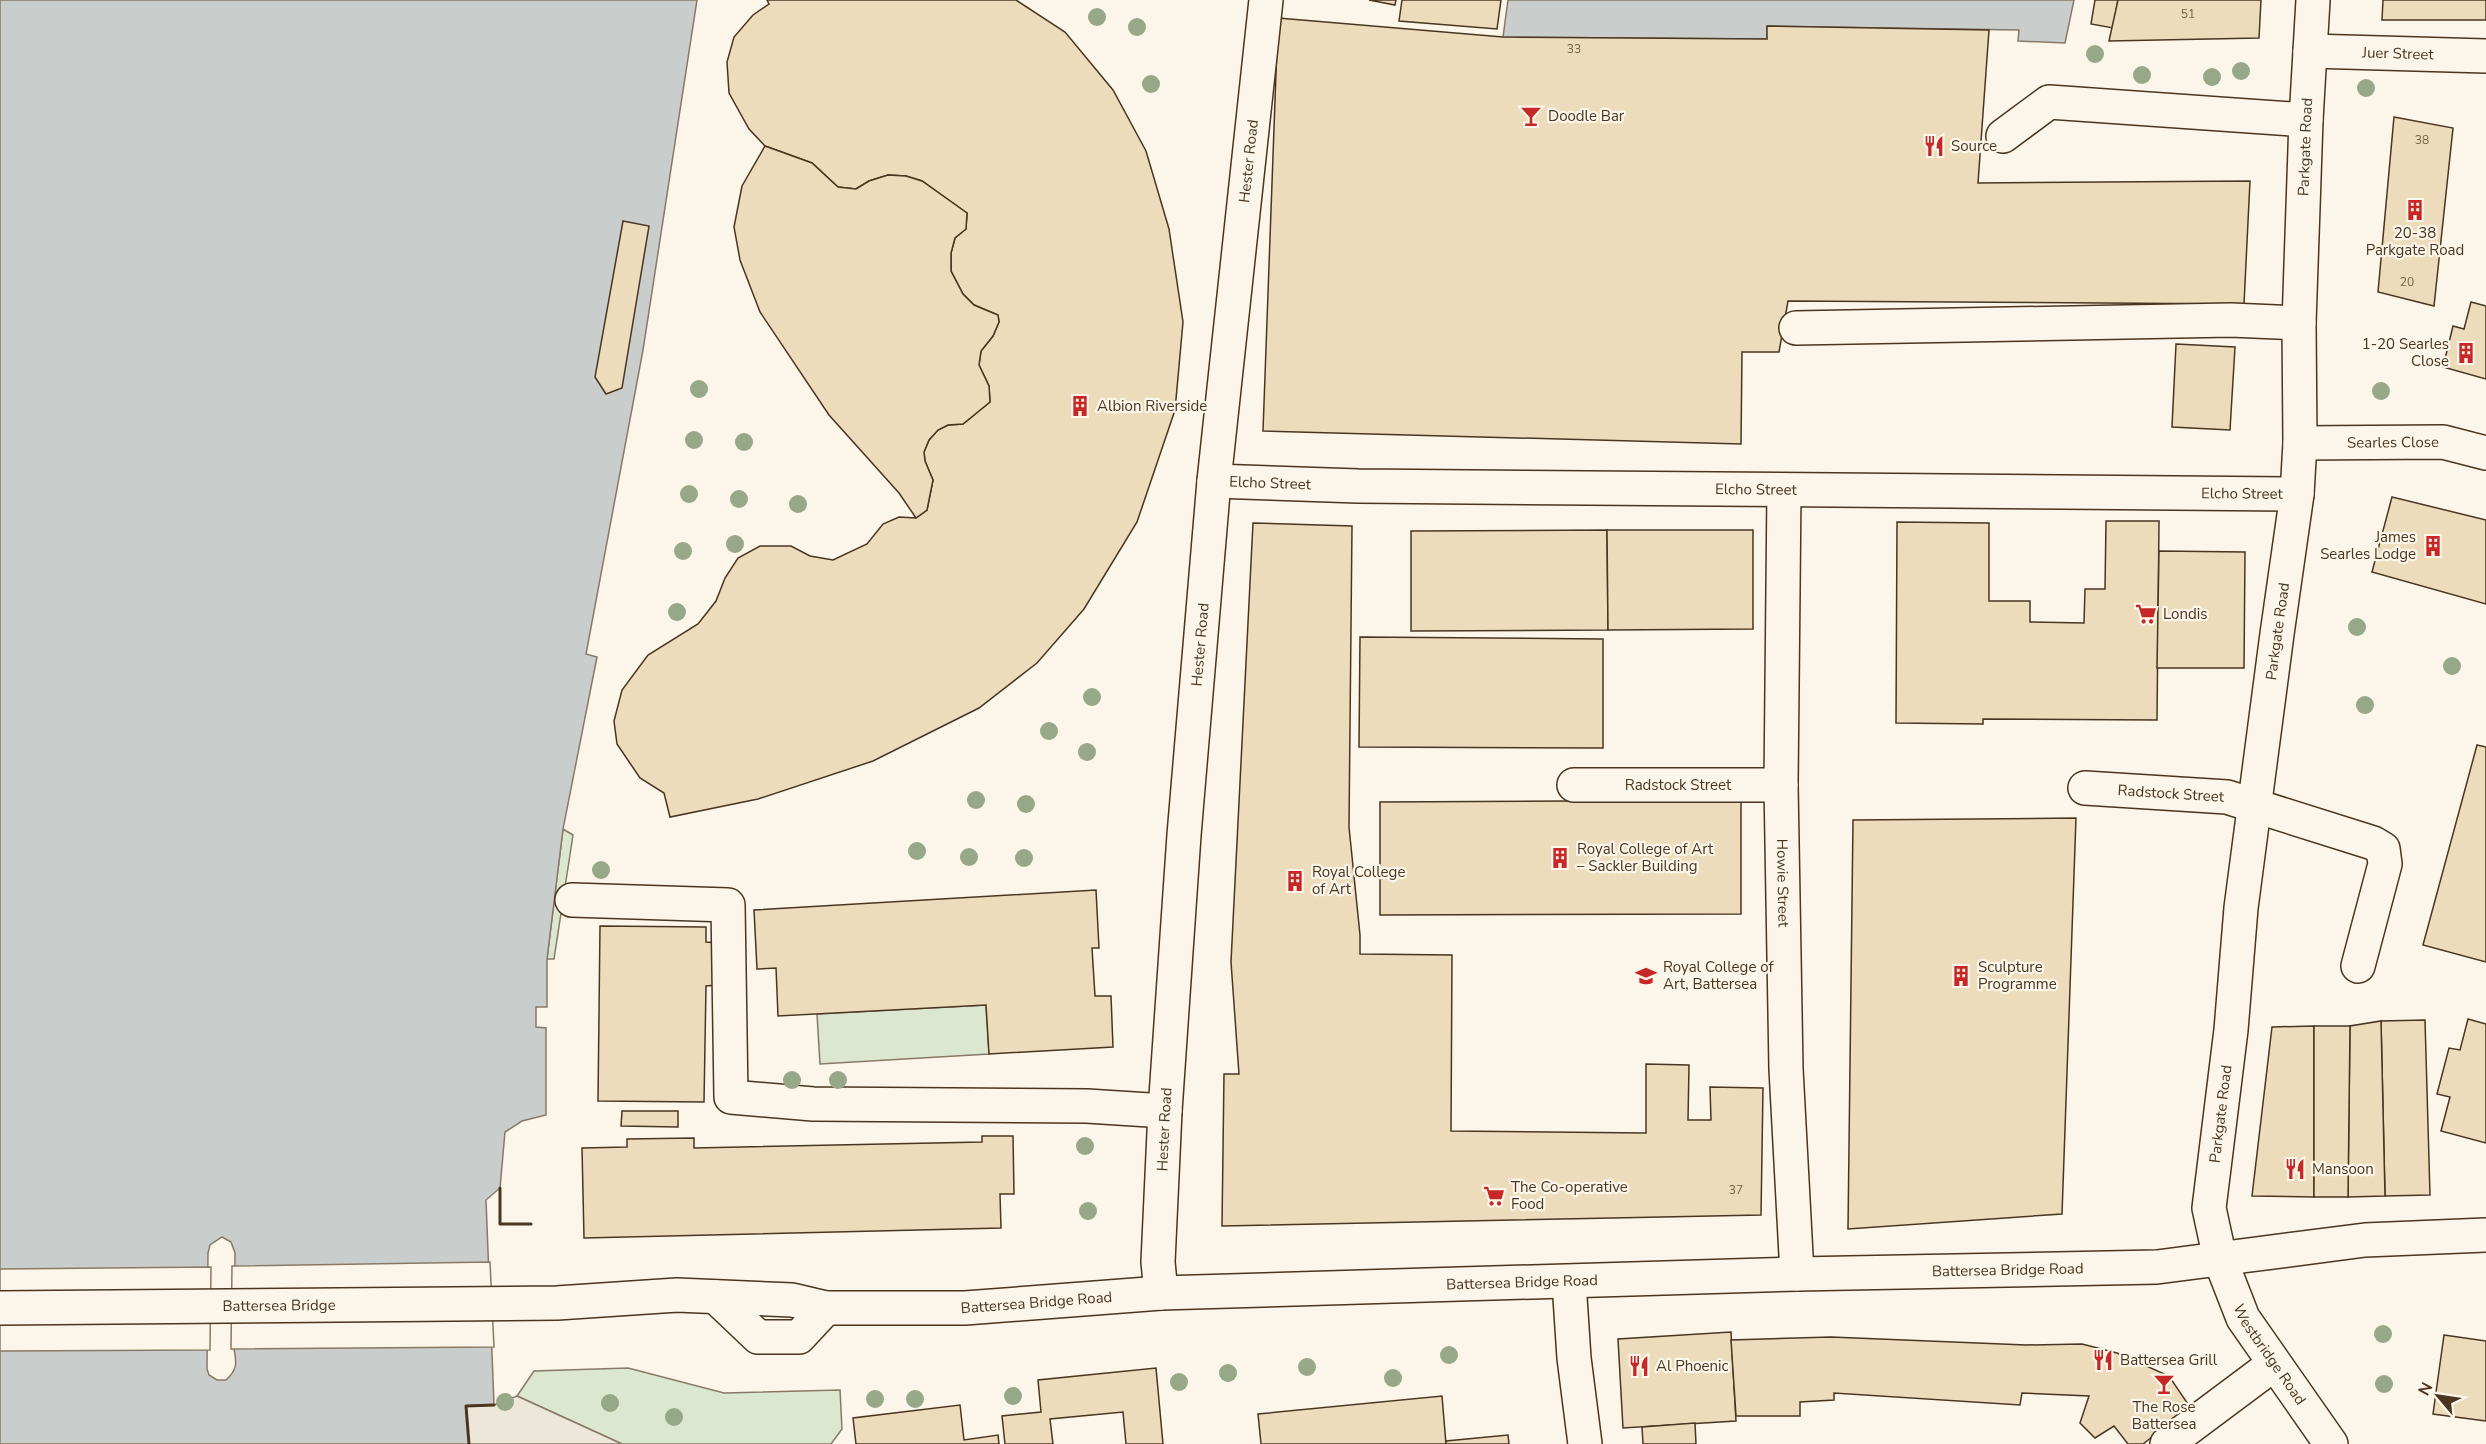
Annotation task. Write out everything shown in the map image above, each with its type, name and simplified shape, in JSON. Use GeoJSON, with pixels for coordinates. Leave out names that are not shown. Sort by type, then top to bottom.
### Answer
{"type":"FeatureCollection","features":[{"type":"Feature","properties":{"kind":"main road","name":"Hester Road"},"geometry":{"type":"LineString","coordinates":[[1161,1293],[1158,1262],[1164,1111],[1214,481],[1266,0]]}},
{"type":"Feature","properties":{"kind":"main road","name":"Parkgate Road"},"geometry":{"type":"LineString","coordinates":[[2220,1259],[2210,1208],[2241,908],[2297,494],[2300,443],[2299,323],[2313,0]]}},
{"type":"Feature","properties":{"kind":"main road","name":"Juer Street"},"geometry":{"type":"LineString","coordinates":[[2310,51],[2486,57]]}},
{"type":"Feature","properties":{"kind":"main road"},"geometry":{"type":"LineString","coordinates":[[2002,136],[2049,102],[2306,120]]}},
{"type":"Feature","properties":{"kind":"main road"},"geometry":{"type":"LineString","coordinates":[[1797,328],[2231,320],[2299,323]]}},
{"type":"Feature","properties":{"kind":"main road","name":"Searles Close"},"geometry":{"type":"LineString","coordinates":[[2300,443],[2443,442],[2486,453]]}},
{"type":"Feature","properties":{"kind":"main road","name":"Elcho Street"},"geometry":{"type":"LineString","coordinates":[[1214,481],[1359,486],[2297,494]]}},
{"type":"Feature","properties":{"kind":"main road","name":"Howie Street"},"geometry":{"type":"LineString","coordinates":[[1784,490],[1781,785],[1786,1069],[1797,1274]]}},
{"type":"Feature","properties":{"kind":"main road","name":"Radstock Street"},"geometry":{"type":"LineString","coordinates":[[1574,785],[1781,785]]}},
{"type":"Feature","properties":{"kind":"main road","name":"Radstock Street"},"geometry":{"type":"LineString","coordinates":[[2085,788],[2227,798],[2373,843],[2383,849],[2385,864],[2358,966]]}},
{"type":"Feature","properties":{"kind":"main road"},"geometry":{"type":"LineString","coordinates":[[572,900],[728,905],[731,1097],[813,1104],[1087,1106],[1164,1111]]}},
{"type":"Feature","properties":{"kind":"main road","name":"Battersea Bridge Road"},"geometry":{"type":"LineString","coordinates":[[556,1303],[677,1295],[792,1300],[826,1308],[965,1308],[1161,1293],[1797,1274],[2157,1267],[2365,1240],[2486,1235]]}},
{"type":"Feature","properties":{"kind":"main road","name":"Westbridge Road"},"geometry":{"type":"LineString","coordinates":[[2220,1259],[2243,1318],[2331,1444]]}},
{"type":"Feature","properties":{"kind":"main road"},"geometry":{"type":"LineString","coordinates":[[1569,1282],[1574,1358],[1585,1444]]}},
{"type":"Feature","properties":{"kind":"main road","name":"Battersea Bridge"},"geometry":{"type":"LineString","coordinates":[[0,1308],[556,1303]]}},
{"type":"Feature","properties":{"kind":"main road"},"geometry":{"type":"LineString","coordinates":[[2167,1444],[2274,1364]]}},
{"type":"Feature","properties":{"kind":"green space"},"geometry":{"type":"Polygon","coordinates":[[[563,829],[573,835],[554,959],[547,959],[563,829]]]}},
{"type":"Feature","properties":{"kind":"green space"},"geometry":{"type":"Polygon","coordinates":[[[986,1005],[989,1054],[820,1064],[817,1014],[986,1005]]]}},
{"type":"Feature","properties":{"kind":"green space"},"geometry":{"type":"Polygon","coordinates":[[[628,1368],[724,1393],[840,1390],[842,1429],[831,1444],[622,1444],[517,1396],[534,1371],[628,1368]]]}},
{"type":"Feature","properties":{"kind":"shaded area"},"geometry":{"type":"Polygon","coordinates":[[[0,0],[697,0],[643,350],[586,654],[597,657],[563,829],[547,959],[547,1007],[536,1007],[536,1027],[546,1028],[546,1115],[522,1121],[505,1132],[500,1188],[486,1200],[494,1405],[466,1406],[469,1444],[0,1444],[0,0]],[[222,1237],[210,1245],[208,1253],[207,1369],[209,1375],[217,1380],[226,1380],[234,1370],[236,1363],[234,1349],[235,1253],[231,1242],[222,1237]]]}},
{"type":"Feature","properties":{"kind":"shaded area"},"geometry":{"type":"Polygon","coordinates":[[[1508,0],[2074,0],[2065,43],[2018,41],[2019,30],[1767,26],[1767,39],[1503,37],[1508,0]]]}},
{"type":"Feature","properties":{"kind":"shaded area"},"geometry":{"type":"Polygon","coordinates":[[[517,1396],[622,1444],[469,1444],[466,1406],[494,1405],[517,1396]]]}},
{"type":"Feature","properties":{"kind":"pier"},"geometry":{"type":"Polygon","coordinates":[[[490,1262],[494,1347],[231,1349],[232,1266],[490,1262]]]}},
{"type":"Feature","properties":{"kind":"pier"},"geometry":{"type":"Polygon","coordinates":[[[211,1267],[210,1350],[0,1351],[0,1269],[211,1267]]]}},
{"type":"Feature","properties":{"kind":"building","name":"Albion Riverside"},"geometry":{"type":"Polygon","coordinates":[[[767,0],[1016,0],[1065,32],[1113,90],[1146,151],[1169,229],[1183,322],[1175,410],[1137,522],[1084,609],[1037,663],[979,708],[873,761],[758,799],[670,817],[664,793],[640,778],[617,744],[614,721],[622,690],[648,655],[698,624],[716,601],[725,578],[738,558],[760,546],[791,546],[810,556],[833,560],[867,544],[883,524],[899,517],[916,518],[927,510],[933,480],[925,461],[924,452],[929,440],[938,430],[948,425],[963,424],[990,402],[989,386],[979,365],[981,351],[993,336],[999,322],[998,315],[974,305],[963,294],[951,271],[951,253],[955,238],[966,229],[967,213],[922,181],[906,176],[888,175],[869,181],[856,189],[838,187],[812,163],[765,146],[749,129],[729,93],[727,62],[734,37],[753,15],[769,4],[767,0]]]}},
{"type":"Feature","properties":{"kind":"building"},"geometry":{"type":"Polygon","coordinates":[[[1369,0],[1396,0],[1395,5],[1369,0]]]}},
{"type":"Feature","properties":{"kind":"building"},"geometry":{"type":"Polygon","coordinates":[[[1402,0],[1501,0],[1497,29],[1399,21],[1402,0]]]}},
{"type":"Feature","properties":{"kind":"building"},"geometry":{"type":"Polygon","coordinates":[[[2095,0],[2118,0],[2113,28],[2091,24],[2095,0]]]}},
{"type":"Feature","properties":{"kind":"building"},"geometry":{"type":"Polygon","coordinates":[[[2118,0],[2261,0],[2259,38],[2109,41],[2118,0]]]}},
{"type":"Feature","properties":{"kind":"building"},"geometry":{"type":"Polygon","coordinates":[[[2383,0],[2486,0],[2486,20],[2382,20],[2383,0]]]}},
{"type":"Feature","properties":{"kind":"building"},"geometry":{"type":"Polygon","coordinates":[[[1278,18],[1503,37],[1767,39],[1767,26],[1989,30],[1978,183],[2250,181],[2244,304],[1788,301],[1779,352],[1742,352],[1741,444],[1263,431],[1278,18]]]}},
{"type":"Feature","properties":{"kind":"building","name":"20-38 Parkgate Road"},"geometry":{"type":"Polygon","coordinates":[[[2394,117],[2453,128],[2434,306],[2378,292],[2394,117]]]}},
{"type":"Feature","properties":{"kind":"building"},"geometry":{"type":"Polygon","coordinates":[[[765,146],[812,163],[838,187],[856,189],[869,181],[888,175],[906,176],[922,181],[967,213],[966,229],[955,238],[951,253],[951,271],[963,294],[974,305],[998,315],[999,322],[993,336],[981,351],[979,365],[989,386],[990,402],[963,424],[948,425],[938,430],[929,440],[924,452],[925,461],[933,480],[927,510],[916,518],[899,493],[829,415],[760,312],[740,260],[734,227],[742,186],[765,146]]]}},
{"type":"Feature","properties":{"kind":"building"},"geometry":{"type":"Polygon","coordinates":[[[623,221],[649,226],[622,388],[606,394],[595,377],[623,221]]]}},
{"type":"Feature","properties":{"kind":"building","name":"1-20 Searles Close"},"geometry":{"type":"Polygon","coordinates":[[[2471,302],[2486,306],[2486,379],[2443,367],[2453,326],[2464,329],[2471,302]]]}},
{"type":"Feature","properties":{"kind":"building"},"geometry":{"type":"Polygon","coordinates":[[[2176,344],[2235,347],[2230,430],[2172,427],[2176,344]]]}},
{"type":"Feature","properties":{"kind":"building","name":"James Searles Lodge"},"geometry":{"type":"Polygon","coordinates":[[[2392,497],[2486,520],[2486,604],[2372,572],[2392,497]]]}},
{"type":"Feature","properties":{"kind":"building"},"geometry":{"type":"Polygon","coordinates":[[[2106,521],[2159,521],[2157,720],[1983,719],[1983,724],[1896,723],[1897,522],[1989,523],[1989,601],[2030,601],[2030,622],[2084,623],[2085,589],[2105,589],[2106,521]]]}},
{"type":"Feature","properties":{"kind":"building","name":"Royal College of Art"},"geometry":{"type":"Polygon","coordinates":[[[1253,523],[1352,526],[1349,827],[1360,954],[1452,955],[1451,1131],[1646,1133],[1646,1064],[1689,1065],[1688,1120],[1711,1120],[1710,1087],[1763,1088],[1761,1215],[1222,1226],[1224,1074],[1239,1074],[1231,962],[1253,523]]]}},
{"type":"Feature","properties":{"kind":"building"},"geometry":{"type":"Polygon","coordinates":[[[1607,530],[1608,630],[1411,631],[1411,531],[1607,530]]]}},
{"type":"Feature","properties":{"kind":"building"},"geometry":{"type":"Polygon","coordinates":[[[1607,530],[1753,530],[1753,629],[1608,630],[1607,530]]]}},
{"type":"Feature","properties":{"kind":"building"},"geometry":{"type":"Polygon","coordinates":[[[2159,551],[2245,552],[2244,668],[2157,668],[2159,551]]]}},
{"type":"Feature","properties":{"kind":"building"},"geometry":{"type":"Polygon","coordinates":[[[1360,637],[1603,639],[1603,748],[1359,747],[1360,637]]]}},
{"type":"Feature","properties":{"kind":"building"},"geometry":{"type":"Polygon","coordinates":[[[2477,745],[2486,747],[2486,962],[2423,945],[2477,745]]]}},
{"type":"Feature","properties":{"kind":"building","name":"Royal College of Art – Sackler Building"},"geometry":{"type":"Polygon","coordinates":[[[1741,800],[1741,914],[1380,915],[1380,802],[1741,800]]]}},
{"type":"Feature","properties":{"kind":"building","name":"Sculpture Programme"},"geometry":{"type":"Polygon","coordinates":[[[2076,818],[2062,1214],[1848,1229],[1853,820],[2076,818]]]}},
{"type":"Feature","properties":{"kind":"building"},"geometry":{"type":"Polygon","coordinates":[[[1096,890],[1099,948],[1092,948],[1095,996],[1111,996],[1113,1047],[989,1054],[986,1005],[778,1016],[776,968],[757,969],[754,910],[1096,890]]]}},
{"type":"Feature","properties":{"kind":"building"},"geometry":{"type":"Polygon","coordinates":[[[600,926],[706,927],[706,942],[718,943],[717,985],[706,986],[704,1102],[598,1101],[600,926]]]}},
{"type":"Feature","properties":{"kind":"building"},"geometry":{"type":"Polygon","coordinates":[[[2468,1019],[2486,1024],[2486,1143],[2441,1131],[2450,1097],[2437,1094],[2449,1048],[2460,1050],[2468,1019]]]}},
{"type":"Feature","properties":{"kind":"building"},"geometry":{"type":"Polygon","coordinates":[[[2425,1020],[2430,1195],[2385,1196],[2381,1021],[2425,1020]]]}},
{"type":"Feature","properties":{"kind":"building"},"geometry":{"type":"Polygon","coordinates":[[[2381,1021],[2385,1196],[2348,1197],[2350,1026],[2381,1021]]]}},
{"type":"Feature","properties":{"kind":"building"},"geometry":{"type":"Polygon","coordinates":[[[2314,1026],[2314,1197],[2252,1196],[2272,1027],[2314,1026]]]}},
{"type":"Feature","properties":{"kind":"building"},"geometry":{"type":"Polygon","coordinates":[[[2314,1026],[2350,1026],[2348,1197],[2314,1197],[2314,1026]]]}},
{"type":"Feature","properties":{"kind":"building"},"geometry":{"type":"Polygon","coordinates":[[[622,1111],[678,1111],[678,1127],[621,1126],[622,1111]]]}},
{"type":"Feature","properties":{"kind":"building"},"geometry":{"type":"Polygon","coordinates":[[[982,1136],[1013,1136],[1014,1194],[1000,1194],[1001,1228],[584,1238],[582,1148],[627,1147],[627,1139],[694,1138],[694,1148],[982,1142],[982,1136]]]}},
{"type":"Feature","properties":{"kind":"building"},"geometry":{"type":"Polygon","coordinates":[[[1731,1332],[1736,1421],[1623,1428],[1618,1339],[1731,1332]]]}},
{"type":"Feature","properties":{"kind":"building"},"geometry":{"type":"Polygon","coordinates":[[[2444,1335],[2486,1341],[2486,1421],[2433,1414],[2444,1335]]]}},
{"type":"Feature","properties":{"kind":"building"},"geometry":{"type":"Polygon","coordinates":[[[1831,1337],[2026,1345],[2082,1344],[2117,1353],[2169,1376],[2190,1407],[2143,1444],[2128,1444],[2114,1426],[2095,1438],[2080,1423],[2089,1396],[2022,1393],[2020,1405],[1834,1393],[1834,1400],[1800,1402],[1800,1416],[1736,1416],[1731,1340],[1831,1337]]]}},
{"type":"Feature","properties":{"kind":"building"},"geometry":{"type":"Polygon","coordinates":[[[1156,1368],[1163,1444],[1126,1444],[1123,1412],[1050,1419],[1053,1444],[1005,1444],[1002,1416],[1041,1412],[1038,1380],[1156,1368]]]}},
{"type":"Feature","properties":{"kind":"building"},"geometry":{"type":"Polygon","coordinates":[[[1442,1396],[1446,1444],[1261,1444],[1258,1414],[1442,1396]]]}},
{"type":"Feature","properties":{"kind":"building"},"geometry":{"type":"Polygon","coordinates":[[[960,1405],[964,1440],[998,1435],[999,1444],[856,1444],[853,1418],[960,1405]]]}},
{"type":"Feature","properties":{"kind":"building"},"geometry":{"type":"Polygon","coordinates":[[[1695,1423],[1696,1444],[1643,1444],[1642,1427],[1695,1423]]]}},
{"type":"Feature","properties":{"kind":"building"},"geometry":{"type":"Polygon","coordinates":[[[1508,1435],[1509,1444],[1446,1444],[1446,1441],[1508,1435]]]}},
{"type":"Feature","properties":{"kind":"wall"},"geometry":{"type":"LineString","coordinates":[[500,1188],[500,1224],[531,1224]]}},
{"type":"Feature","properties":{"kind":"wall"},"geometry":{"type":"LineString","coordinates":[[469,1444],[466,1406],[494,1405]]}},
{"type":"Feature","properties":{"kind":"place","name":"Doodle Bar"},"geometry":{"type":"Point","coordinates":[1531,116]}},
{"type":"Feature","properties":{"kind":"place","name":"Source"},"geometry":{"type":"Point","coordinates":[1934,146]}},
{"type":"Feature","properties":{"kind":"place","name":"20-38 Parkgate Road"},"geometry":{"type":"Point","coordinates":[2415,210]}},
{"type":"Feature","properties":{"kind":"place","name":"1-20 Searles Close"},"geometry":{"type":"Point","coordinates":[2466,353]}},
{"type":"Feature","properties":{"kind":"place","name":"Albion Riverside"},"geometry":{"type":"Point","coordinates":[1080,406]}},
{"type":"Feature","properties":{"kind":"place","name":"James Searles Lodge"},"geometry":{"type":"Point","coordinates":[2433,546]}},
{"type":"Feature","properties":{"kind":"place","name":"Londis"},"geometry":{"type":"Point","coordinates":[2146,614]}},
{"type":"Feature","properties":{"kind":"place","name":"Royal College of Art – Sackler Building"},"geometry":{"type":"Point","coordinates":[1560,858]}},
{"type":"Feature","properties":{"kind":"place","name":"Royal College of Art"},"geometry":{"type":"Point","coordinates":[1295,881]}},
{"type":"Feature","properties":{"kind":"place","name":"Royal College of Art, Battersea"},"geometry":{"type":"Point","coordinates":[1646,976]}},
{"type":"Feature","properties":{"kind":"place","name":"Sculpture Programme"},"geometry":{"type":"Point","coordinates":[1961,976]}},
{"type":"Feature","properties":{"kind":"place","name":"Mansoon"},"geometry":{"type":"Point","coordinates":[2295,1169]}},
{"type":"Feature","properties":{"kind":"place","name":"The Co-operative Food"},"geometry":{"type":"Point","coordinates":[1494,1196]}},
{"type":"Feature","properties":{"kind":"place","name":"Battersea Grill"},"geometry":{"type":"Point","coordinates":[2103,1360]}},
{"type":"Feature","properties":{"kind":"place","name":"Al Phoenic"},"geometry":{"type":"Point","coordinates":[1639,1366]}},
{"type":"Feature","properties":{"kind":"place","name":"The Rose Battersea"},"geometry":{"type":"Point","coordinates":[2164,1384]}}]}
